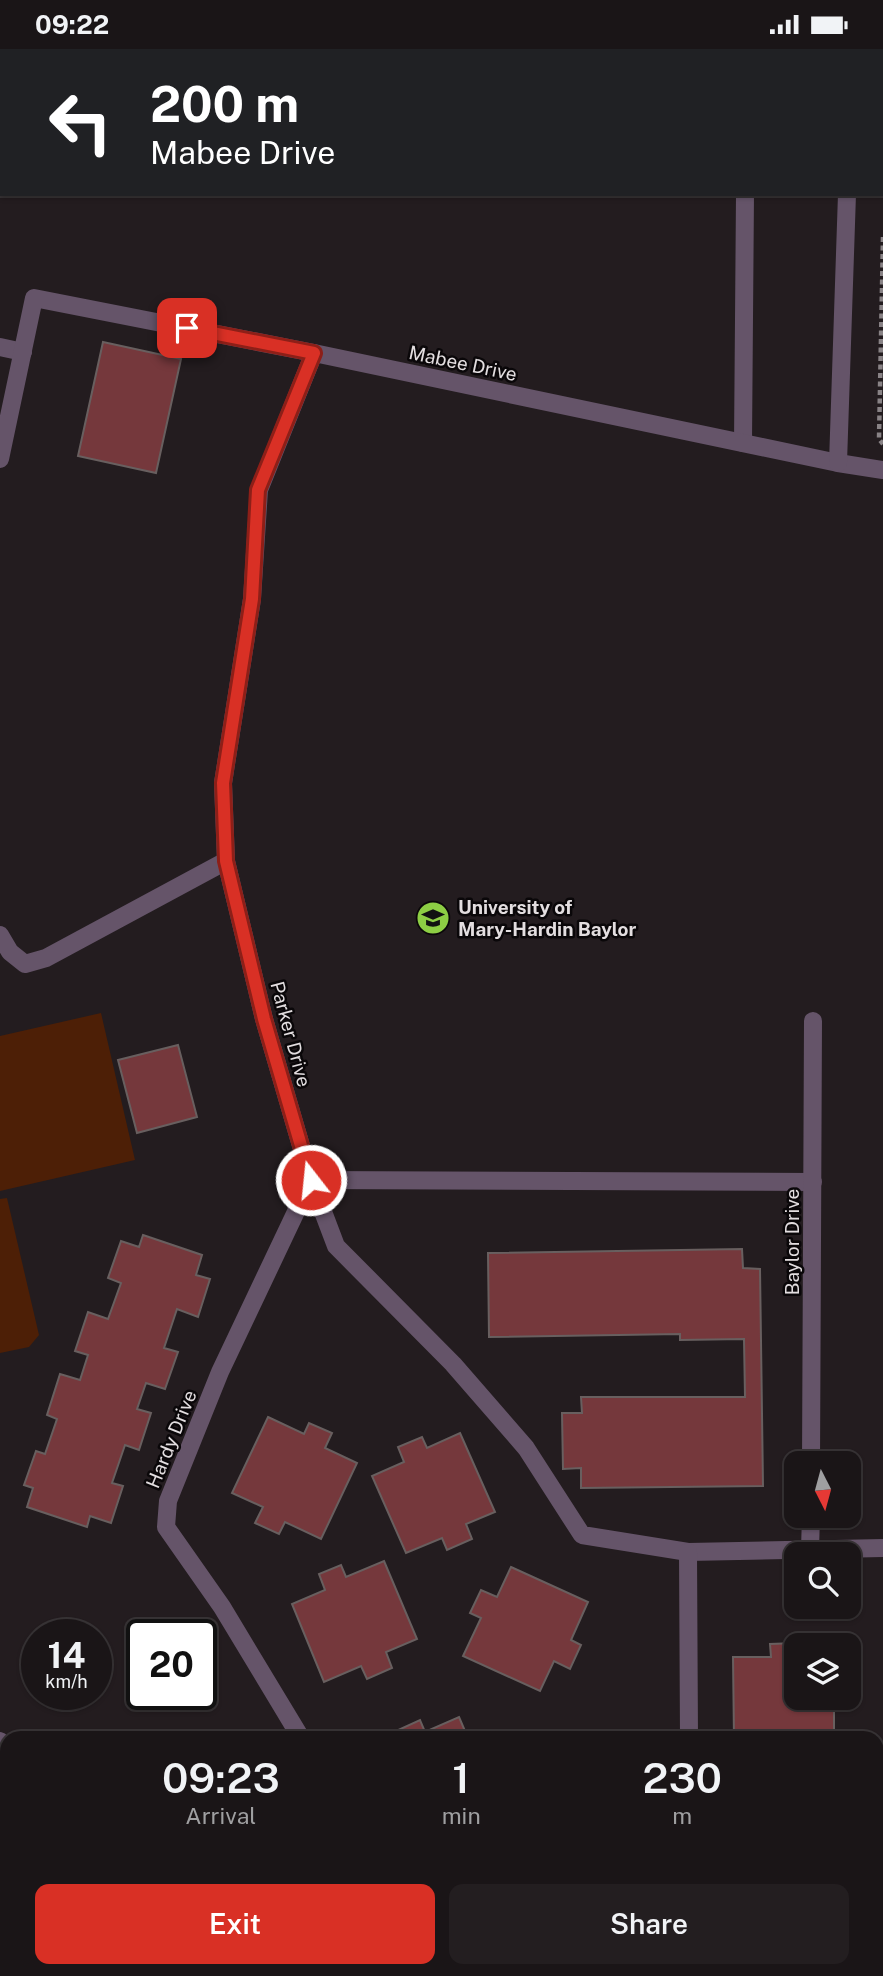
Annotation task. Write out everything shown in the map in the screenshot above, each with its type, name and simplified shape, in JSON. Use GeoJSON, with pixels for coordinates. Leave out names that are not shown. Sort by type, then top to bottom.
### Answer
{"type":"FeatureCollection","features":[{"type":"Feature","properties":{"kind":"street"},"geometry":{"type":"LineString","coordinates":[[743,443],[745,196]]}},
{"type":"Feature","properties":{"kind":"street"},"geometry":{"type":"LineString","coordinates":[[838,463],[846,196]]}},
{"type":"Feature","properties":{"kind":"street","name":"Mabee Drive"},"geometry":{"type":"LineString","coordinates":[[23,352],[34,298],[883,470]]}},
{"type":"Feature","properties":{"kind":"street"},"geometry":{"type":"LineString","coordinates":[[0,347],[23,352],[0,459]]}},
{"type":"Feature","properties":{"kind":"street","name":"Parker Drive"},"geometry":{"type":"LineString","coordinates":[[314,353],[258,490],[252,599],[223,783],[226,861],[264,1019],[311,1180],[336,1246],[453,1364],[526,1448],[582,1535],[688,1552],[784,1550]]}},
{"type":"Feature","properties":{"kind":"street"},"geometry":{"type":"LineString","coordinates":[[0,935],[10,952],[25,964],[46,958],[226,861]]}},
{"type":"Feature","properties":{"kind":"street","name":"Baylor Drive"},"geometry":{"type":"LineString","coordinates":[[811,1451],[813,1021]]}},
{"type":"Feature","properties":{"kind":"street"},"geometry":{"type":"LineString","coordinates":[[311,1180],[813,1182]]}},
{"type":"Feature","properties":{"kind":"street","name":"Hardy Drive"},"geometry":{"type":"LineString","coordinates":[[297,1731],[222,1607],[166,1527],[168,1501],[220,1372],[311,1180]]}},
{"type":"Feature","properties":{"kind":"street","name":"Parker Drive"},"geometry":{"type":"LineString","coordinates":[[861,1549],[883,1548]]}},
{"type":"Feature","properties":{"kind":"street"},"geometry":{"type":"LineString","coordinates":[[688,1552],[689,1731]]}},
{"type":"Feature","properties":{"kind":"path"},"geometry":{"type":"LineString","coordinates":[[883,237],[879,439],[883,444]]}},
{"type":"Feature","properties":{"kind":"shaded area"},"geometry":{"type":"Polygon","coordinates":[[[101,1013],[135,1160],[0,1191],[0,1036],[101,1013]]]}},
{"type":"Feature","properties":{"kind":"shaded area"},"geometry":{"type":"Polygon","coordinates":[[[7,1198],[39,1335],[29,1347],[0,1353],[0,1199],[7,1198]]]}},
{"type":"Feature","properties":{"kind":"building"},"geometry":{"type":"Polygon","coordinates":[[[103,342],[181,359],[156,473],[78,456],[103,342]]]}},
{"type":"Feature","properties":{"kind":"building"},"geometry":{"type":"Polygon","coordinates":[[[178,1045],[197,1117],[137,1133],[118,1060],[178,1045]]]}},
{"type":"Feature","properties":{"kind":"building"},"geometry":{"type":"Polygon","coordinates":[[[143,1235],[202,1255],[196,1275],[210,1279],[198,1317],[177,1309],[164,1348],[178,1352],[165,1389],[146,1383],[137,1409],[151,1413],[139,1450],[125,1445],[112,1483],[123,1486],[111,1523],[90,1516],[87,1527],[27,1507],[33,1488],[24,1485],[36,1451],[45,1454],[57,1419],[47,1415],[60,1374],[80,1380],[88,1355],[75,1351],[88,1312],[108,1319],[121,1283],[108,1278],[121,1241],[139,1247],[143,1235]]]}},
{"type":"Feature","properties":{"kind":"building"},"geometry":{"type":"Polygon","coordinates":[[[742,1249],[743,1268],[760,1269],[763,1486],[581,1488],[581,1468],[563,1469],[562,1413],[582,1413],[581,1397],[745,1397],[744,1339],[680,1340],[680,1334],[489,1337],[488,1253],[742,1249]]]}},
{"type":"Feature","properties":{"kind":"building"},"geometry":{"type":"Polygon","coordinates":[[[268,1417],[304,1434],[309,1423],[332,1433],[325,1448],[357,1463],[321,1539],[285,1522],[279,1534],[255,1523],[263,1507],[232,1493],[268,1417]]]}},
{"type":"Feature","properties":{"kind":"building"},"geometry":{"type":"Polygon","coordinates":[[[460,1433],[495,1512],[466,1524],[472,1539],[447,1550],[442,1538],[406,1553],[372,1476],[404,1462],[398,1447],[422,1437],[427,1448],[460,1433]]]}},
{"type":"Feature","properties":{"kind":"building"},"geometry":{"type":"Polygon","coordinates":[[[384,1561],[417,1639],[386,1652],[392,1668],[367,1679],[361,1666],[324,1682],[292,1604],[325,1590],[319,1574],[341,1565],[346,1577],[384,1561]]]}},
{"type":"Feature","properties":{"kind":"building"},"geometry":{"type":"Polygon","coordinates":[[[511,1567],[588,1602],[571,1640],[581,1645],[570,1669],[554,1661],[540,1691],[463,1656],[481,1618],[470,1613],[481,1590],[497,1597],[511,1567]]]}},
{"type":"Feature","properties":{"kind":"building"},"geometry":{"type":"Polygon","coordinates":[[[784,1643],[784,1710],[834,1710],[834,1731],[734,1731],[733,1657],[771,1657],[770,1644],[784,1643]]]}},
{"type":"Feature","properties":{"kind":"building"},"geometry":{"type":"Polygon","coordinates":[[[459,1717],[465,1731],[427,1731],[459,1717]]]}},
{"type":"Feature","properties":{"kind":"building"},"geometry":{"type":"Polygon","coordinates":[[[420,1720],[425,1731],[396,1731],[420,1720]]]}},
{"type":"Feature","properties":{"kind":"place","name":"University of Mary-Hardin Baylor"},"geometry":{"type":"Point","coordinates":[433,918]}},
{"type":"Feature","properties":{"kind":"route"},"geometry":{"type":"LineString","coordinates":[[187,328],[314,353],[258,490],[252,599],[223,783],[226,861],[264,1019],[311,1180]]}}]}
